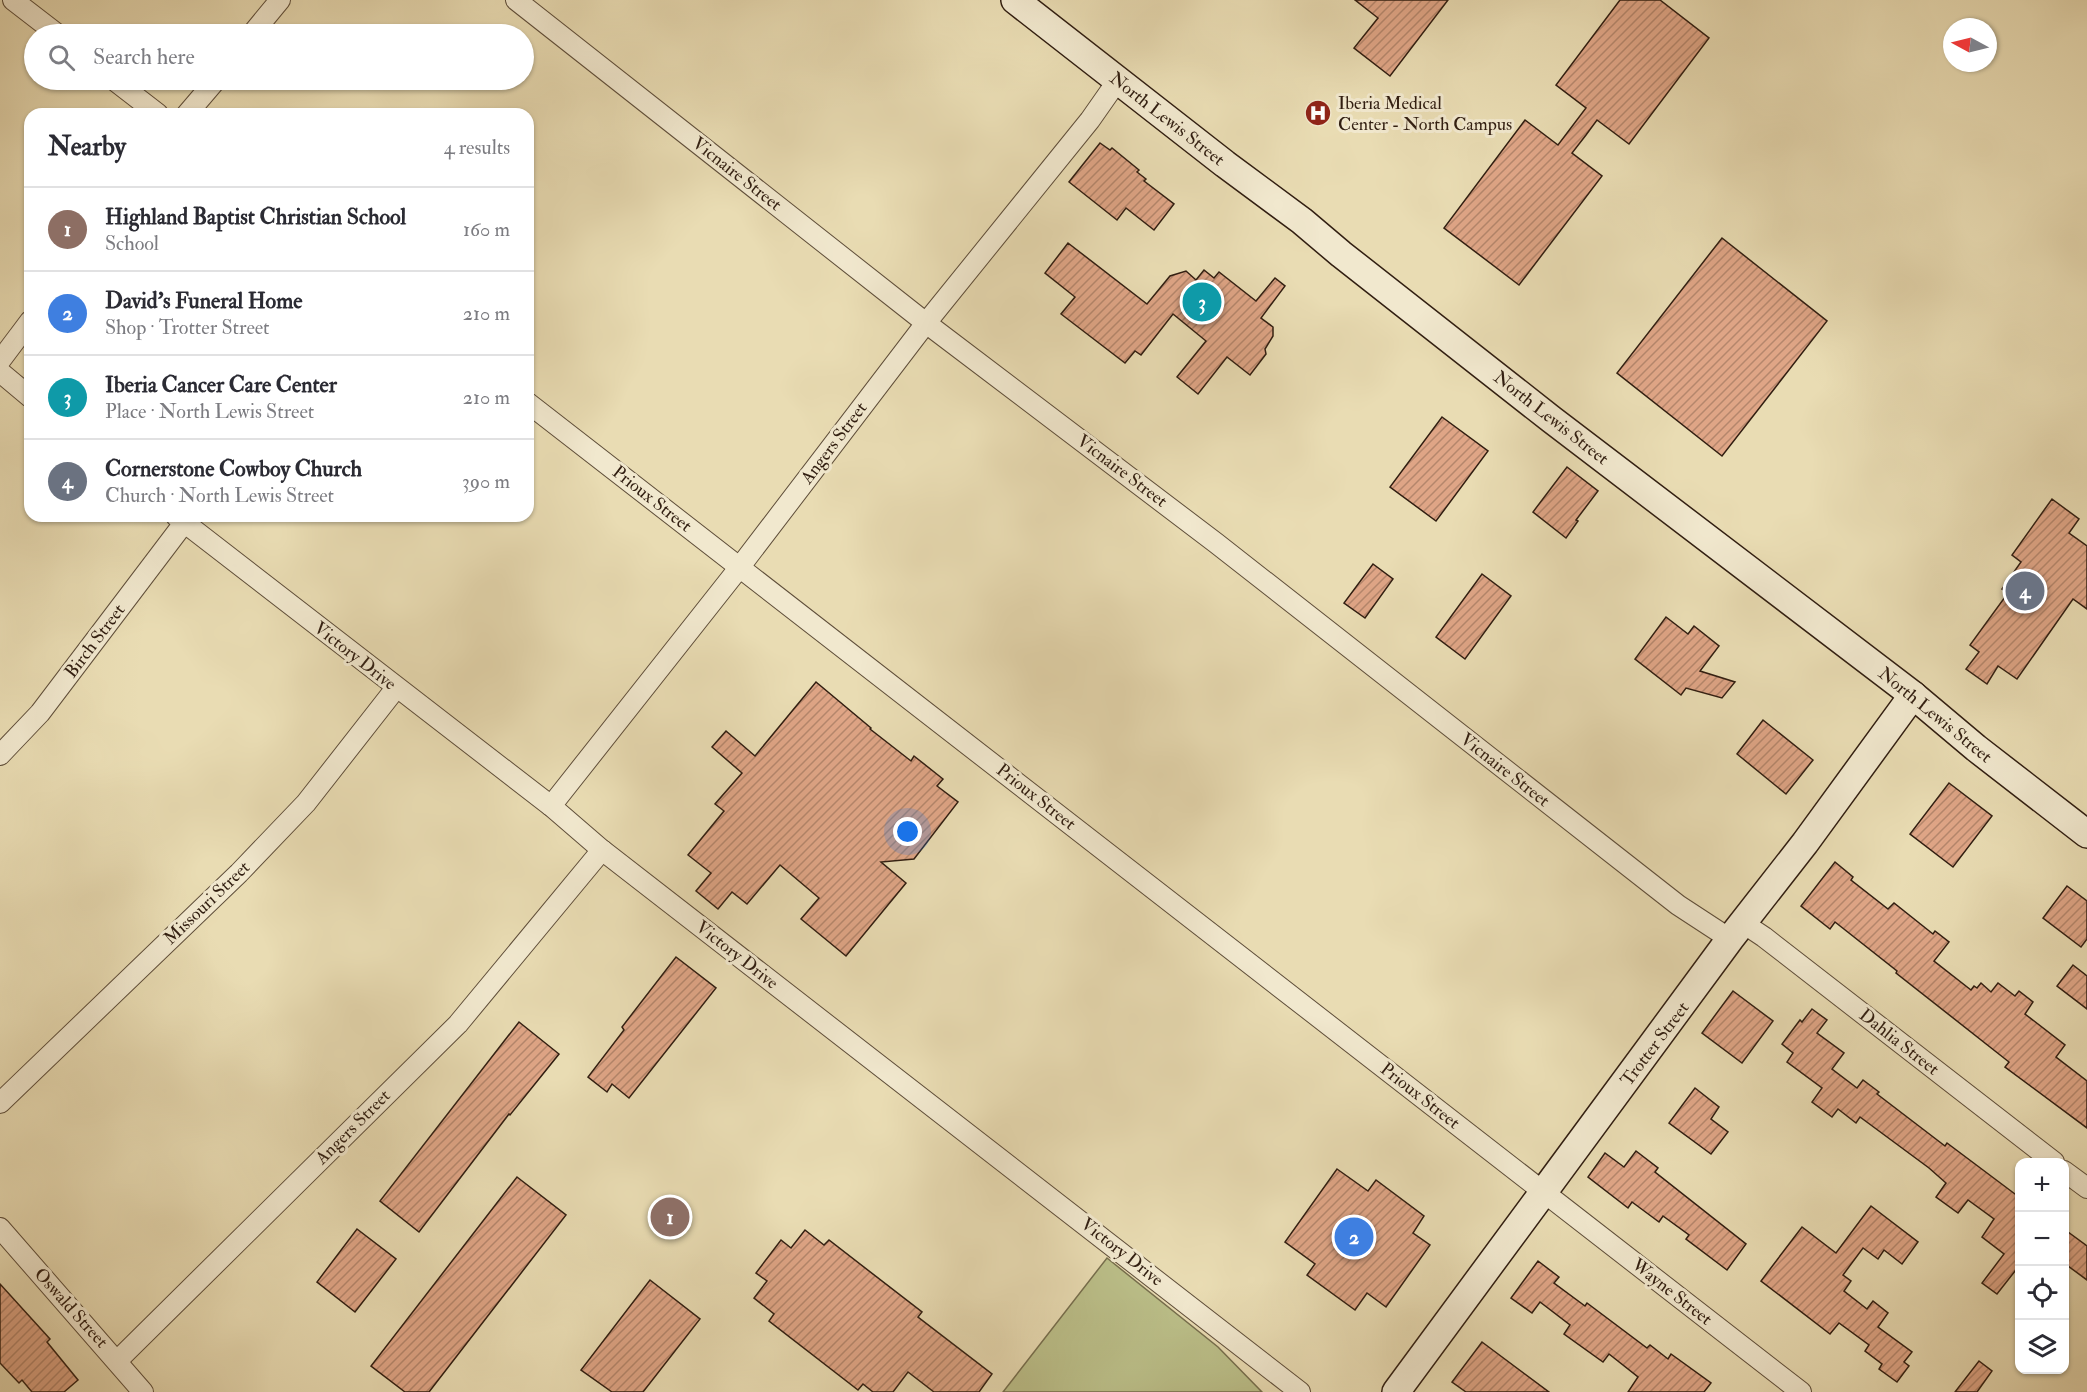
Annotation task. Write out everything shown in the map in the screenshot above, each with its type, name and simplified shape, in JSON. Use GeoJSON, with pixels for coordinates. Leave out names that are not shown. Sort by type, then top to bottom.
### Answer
{"type":"FeatureCollection","features":[{"type":"Feature","properties":{"kind":"main road","name":"North Lewis Street"},"geometry":{"type":"LineString","coordinates":[[1015,0],[1225,164],[1302,221],[1551,419],[1913,695],[1976,748],[2087,834]]}},
{"type":"Feature","properties":{"kind":"main road","name":"Trotter Street"},"geometry":{"type":"LineString","coordinates":[[1396,1392],[1913,695]]}},
{"type":"Feature","properties":{"kind":"street"},"geometry":{"type":"LineString","coordinates":[[13,0],[44,24]]}},
{"type":"Feature","properties":{"kind":"street"},"geometry":{"type":"LineString","coordinates":[[260,24],[280,0]]}},
{"type":"Feature","properties":{"kind":"street","name":"Vicnaire Street"},"geometry":{"type":"LineString","coordinates":[[516,0],[926,323],[1225,550],[1678,905],[1737,931]]}},
{"type":"Feature","properties":{"kind":"street","name":"Angers Street"},"geometry":{"type":"LineString","coordinates":[[551,806],[740,568],[926,323],[1118,80]]}},
{"type":"Feature","properties":{"kind":"street"},"geometry":{"type":"LineString","coordinates":[[127,90],[150,108]]}},
{"type":"Feature","properties":{"kind":"street"},"geometry":{"type":"LineString","coordinates":[[192,108],[207,90]]}},
{"type":"Feature","properties":{"kind":"street"},"geometry":{"type":"LineString","coordinates":[[0,361],[24,329]]}},
{"type":"Feature","properties":{"kind":"street"},"geometry":{"type":"LineString","coordinates":[[0,372],[24,392]]}},
{"type":"Feature","properties":{"kind":"street","name":"Prioux Street"},"geometry":{"type":"LineString","coordinates":[[534,408],[1544,1192]]}},
{"type":"Feature","properties":{"kind":"street","name":"Birch Street"},"geometry":{"type":"LineString","coordinates":[[0,755],[40,713],[178,522]]}},
{"type":"Feature","properties":{"kind":"street","name":"Victory Drive"},"geometry":{"type":"LineString","coordinates":[[184,522],[1300,1392]]}},
{"type":"Feature","properties":{"kind":"street","name":"Missouri Street"},"geometry":{"type":"LineString","coordinates":[[0,1103],[239,873],[306,803],[396,688]]}},
{"type":"Feature","properties":{"kind":"street","name":"Angers Street"},"geometry":{"type":"LineString","coordinates":[[117,1361],[458,1024],[602,850]]}},
{"type":"Feature","properties":{"kind":"street","name":"Dahlia Street"},"geometry":{"type":"LineString","coordinates":[[1737,931],[1764,937],[2049,1158]]}},
{"type":"Feature","properties":{"kind":"street"},"geometry":{"type":"LineString","coordinates":[[2069,1175],[2087,1188]]}},
{"type":"Feature","properties":{"kind":"street","name":"Wayne Street"},"geometry":{"type":"LineString","coordinates":[[1544,1192],[1801,1392]]}},
{"type":"Feature","properties":{"kind":"street","name":"Oswald Street"},"geometry":{"type":"LineString","coordinates":[[0,1228],[117,1361]]}},
{"type":"Feature","properties":{"kind":"street"},"geometry":{"type":"LineString","coordinates":[[117,1361],[143,1392]]}},
{"type":"Feature","properties":{"kind":"green space"},"geometry":{"type":"Polygon","coordinates":[[[1107,1258],[1218,1347],[1262,1392],[1003,1392],[1107,1258]]]}},
{"type":"Feature","properties":{"kind":"building","name":"Iberia Medical Center - North Campus"},"geometry":{"type":"Polygon","coordinates":[[[1355,0],[1448,0],[1390,76],[1354,48],[1378,18],[1355,0]]]}},
{"type":"Feature","properties":{"kind":"building"},"geometry":{"type":"Polygon","coordinates":[[[1620,0],[1660,0],[1709,38],[1629,144],[1597,120],[1572,153],[1602,176],[1519,285],[1444,228],[1525,120],[1558,145],[1586,108],[1556,85],[1620,0]]]}},
{"type":"Feature","properties":{"kind":"building"},"geometry":{"type":"Polygon","coordinates":[[[1100,143],[1110,150],[1112,148],[1139,170],[1137,172],[1146,179],[1144,181],[1174,204],[1154,230],[1126,208],[1117,220],[1069,182],[1100,143]]]}},
{"type":"Feature","properties":{"kind":"building"},"geometry":{"type":"Polygon","coordinates":[[[1722,238],[1827,321],[1722,456],[1617,373],[1722,238]]]}},
{"type":"Feature","properties":{"kind":"building"},"geometry":{"type":"Polygon","coordinates":[[[1068,243],[1147,304],[1170,276],[1186,271],[1196,280],[1204,270],[1214,278],[1219,272],[1256,301],[1275,278],[1285,286],[1261,318],[1273,327],[1273,336],[1265,349],[1266,354],[1250,375],[1227,357],[1198,394],[1177,377],[1206,341],[1173,314],[1141,355],[1135,351],[1125,363],[1061,314],[1075,297],[1045,273],[1068,243]]]}},
{"type":"Feature","properties":{"kind":"building"},"geometry":{"type":"Polygon","coordinates":[[[1442,417],[1488,451],[1436,521],[1390,487],[1442,417]]]}},
{"type":"Feature","properties":{"kind":"building"},"geometry":{"type":"Polygon","coordinates":[[[1567,467],[1598,491],[1576,520],[1578,521],[1566,538],[1533,512],[1567,467]]]}},
{"type":"Feature","properties":{"kind":"building"},"geometry":{"type":"Polygon","coordinates":[[[2052,499],[2079,519],[2069,533],[2087,546],[2087,609],[2073,599],[2017,679],[1998,666],[1987,684],[1966,669],[1979,652],[1970,645],[2008,593],[2002,589],[2021,562],[2012,555],[2052,499]]]}},
{"type":"Feature","properties":{"kind":"building"},"geometry":{"type":"Polygon","coordinates":[[[1373,564],[1393,579],[1365,618],[1344,603],[1373,564]]]}},
{"type":"Feature","properties":{"kind":"building"},"geometry":{"type":"Polygon","coordinates":[[[1482,574],[1511,596],[1465,659],[1436,637],[1482,574]]]}},
{"type":"Feature","properties":{"kind":"building"},"geometry":{"type":"Polygon","coordinates":[[[1666,617],[1688,634],[1694,626],[1719,646],[1700,671],[1735,682],[1722,698],[1686,688],[1681,695],[1635,659],[1666,617]]]}},
{"type":"Feature","properties":{"kind":"building"},"geometry":{"type":"Polygon","coordinates":[[[816,682],[911,761],[914,756],[943,779],[937,786],[958,802],[914,859],[881,862],[906,883],[846,956],[801,919],[819,898],[780,865],[747,904],[732,892],[718,909],[696,891],[711,873],[688,855],[724,811],[715,804],[742,773],[712,747],[726,731],[755,756],[816,682]]]}},
{"type":"Feature","properties":{"kind":"building"},"geometry":{"type":"Polygon","coordinates":[[[1763,720],[1813,760],[1786,794],[1737,754],[1763,720]]]}},
{"type":"Feature","properties":{"kind":"building"},"geometry":{"type":"Polygon","coordinates":[[[1949,783],[1992,816],[1953,867],[1910,834],[1949,783]]]}},
{"type":"Feature","properties":{"kind":"building"},"geometry":{"type":"Polygon","coordinates":[[[1835,862],[1853,877],[1851,880],[1888,909],[1894,903],[1933,934],[1935,931],[1949,942],[1934,961],[1971,990],[1974,986],[1977,988],[1981,983],[1991,992],[1998,983],[2015,996],[2019,991],[2033,1002],[2025,1014],[2065,1045],[2056,1057],[2087,1081],[2087,1128],[2005,1067],[2009,1062],[1835,922],[1830,929],[1801,906],[1835,862]]]}},
{"type":"Feature","properties":{"kind":"building"},"geometry":{"type":"Polygon","coordinates":[[[2067,886],[2087,901],[2087,939],[2081,947],[2043,918],[2067,886]]]}},
{"type":"Feature","properties":{"kind":"building"},"geometry":{"type":"Polygon","coordinates":[[[676,957],[716,988],[629,1098],[612,1084],[607,1092],[588,1077],[624,1030],[622,1027],[676,957]]]}},
{"type":"Feature","properties":{"kind":"building"},"geometry":{"type":"Polygon","coordinates":[[[2073,965],[2087,976],[2087,1009],[2057,986],[2073,965]]]}},
{"type":"Feature","properties":{"kind":"building"},"geometry":{"type":"Polygon","coordinates":[[[1733,991],[1773,1021],[1742,1063],[1702,1033],[1733,991]]]}},
{"type":"Feature","properties":{"kind":"building"},"geometry":{"type":"Polygon","coordinates":[[[1812,1009],[1827,1020],[1817,1033],[1844,1053],[1832,1069],[1857,1088],[1863,1080],[1879,1092],[1877,1094],[1945,1146],[1947,1143],[2015,1194],[2015,1271],[1997,1294],[1982,1283],[2004,1254],[1982,1237],[1994,1219],[1968,1200],[1958,1213],[1936,1197],[1946,1183],[1929,1168],[1860,1117],[1856,1123],[1838,1109],[1832,1117],[1812,1102],[1822,1088],[1787,1062],[1793,1053],[1782,1044],[1800,1020],[1802,1022],[1812,1009]]]}},
{"type":"Feature","properties":{"kind":"building"},"geometry":{"type":"Polygon","coordinates":[[[519,1022],[559,1054],[509,1114],[419,1232],[380,1201],[519,1022]]]}},
{"type":"Feature","properties":{"kind":"building"},"geometry":{"type":"Polygon","coordinates":[[[1695,1088],[1719,1107],[1711,1119],[1728,1132],[1711,1154],[1669,1123],[1695,1088]]]}},
{"type":"Feature","properties":{"kind":"building"},"geometry":{"type":"Polygon","coordinates":[[[1636,1151],[1658,1168],[1655,1172],[1746,1244],[1727,1270],[1686,1239],[1689,1235],[1663,1216],[1659,1222],[1632,1202],[1628,1208],[1588,1177],[1605,1153],[1624,1167],[1636,1151]]]}},
{"type":"Feature","properties":{"kind":"building"},"geometry":{"type":"Polygon","coordinates":[[[1337,1169],[1368,1191],[1376,1180],[1424,1216],[1413,1233],[1430,1245],[1386,1307],[1367,1293],[1355,1310],[1307,1275],[1315,1264],[1285,1242],[1337,1169]]]}},
{"type":"Feature","properties":{"kind":"building"},"geometry":{"type":"Polygon","coordinates":[[[517,1177],[566,1215],[429,1392],[405,1392],[371,1366],[517,1177]]]}},
{"type":"Feature","properties":{"kind":"building"},"geometry":{"type":"Polygon","coordinates":[[[1871,1206],[1918,1242],[1902,1264],[1884,1250],[1878,1259],[1863,1248],[1843,1275],[1851,1281],[1844,1291],[1867,1309],[1873,1301],[1888,1313],[1878,1327],[1912,1352],[1904,1362],[1909,1366],[1897,1382],[1879,1369],[1882,1364],[1865,1351],[1869,1345],[1839,1323],[1830,1334],[1761,1281],[1802,1227],[1836,1253],[1871,1206]]]}},
{"type":"Feature","properties":{"kind":"building"},"geometry":{"type":"Polygon","coordinates":[[[357,1229],[396,1259],[355,1312],[317,1282],[357,1229]]]}},
{"type":"Feature","properties":{"kind":"building"},"geometry":{"type":"Polygon","coordinates":[[[805,1230],[824,1245],[829,1240],[922,1312],[918,1317],[992,1374],[979,1392],[934,1392],[908,1372],[893,1392],[873,1392],[863,1384],[858,1390],[769,1321],[774,1314],[754,1298],[767,1281],[756,1273],[781,1240],[791,1248],[805,1230]]]}},
{"type":"Feature","properties":{"kind":"building"},"geometry":{"type":"Polygon","coordinates":[[[2069,1233],[2087,1246],[2087,1280],[2069,1267],[2069,1233]]]}},
{"type":"Feature","properties":{"kind":"building"},"geometry":{"type":"Polygon","coordinates":[[[1538,1261],[1559,1277],[1554,1283],[1585,1306],[1587,1303],[1647,1348],[1650,1345],[1668,1359],[1671,1354],[1711,1383],[1704,1392],[1628,1392],[1638,1377],[1609,1354],[1603,1362],[1564,1334],[1570,1325],[1540,1302],[1532,1313],[1511,1298],[1538,1261]]]}},
{"type":"Feature","properties":{"kind":"building"},"geometry":{"type":"Polygon","coordinates":[[[650,1280],[700,1319],[643,1392],[612,1392],[581,1370],[650,1280]]]}},
{"type":"Feature","properties":{"kind":"building"},"geometry":{"type":"Polygon","coordinates":[[[0,1284],[50,1339],[47,1342],[78,1380],[64,1392],[32,1392],[22,1380],[19,1383],[0,1363],[0,1284]]]}},
{"type":"Feature","properties":{"kind":"building"},"geometry":{"type":"Polygon","coordinates":[[[1482,1342],[1549,1392],[1466,1392],[1452,1382],[1482,1342]]]}},
{"type":"Feature","properties":{"kind":"building"},"geometry":{"type":"Polygon","coordinates":[[[1979,1361],[1992,1371],[1977,1392],[1955,1392],[1979,1361]]]}},
{"type":"Feature","properties":{"kind":"place","name":"Iberia Medical Center - North Campus"},"geometry":{"type":"Point","coordinates":[1318,113]}},
{"type":"Feature","properties":{"kind":"place","name":"Iberia Cancer Care Center"},"geometry":{"type":"Point","coordinates":[1202,302]}},
{"type":"Feature","properties":{"kind":"place","name":"Cornerstone Cowboy Church"},"geometry":{"type":"Point","coordinates":[2025,591]}},
{"type":"Feature","properties":{"kind":"place","name":"Highland Baptist Christian School"},"geometry":{"type":"Point","coordinates":[670,1217]}},
{"type":"Feature","properties":{"kind":"place","name":"David's Funeral Home"},"geometry":{"type":"Point","coordinates":[1354,1237]}}]}
